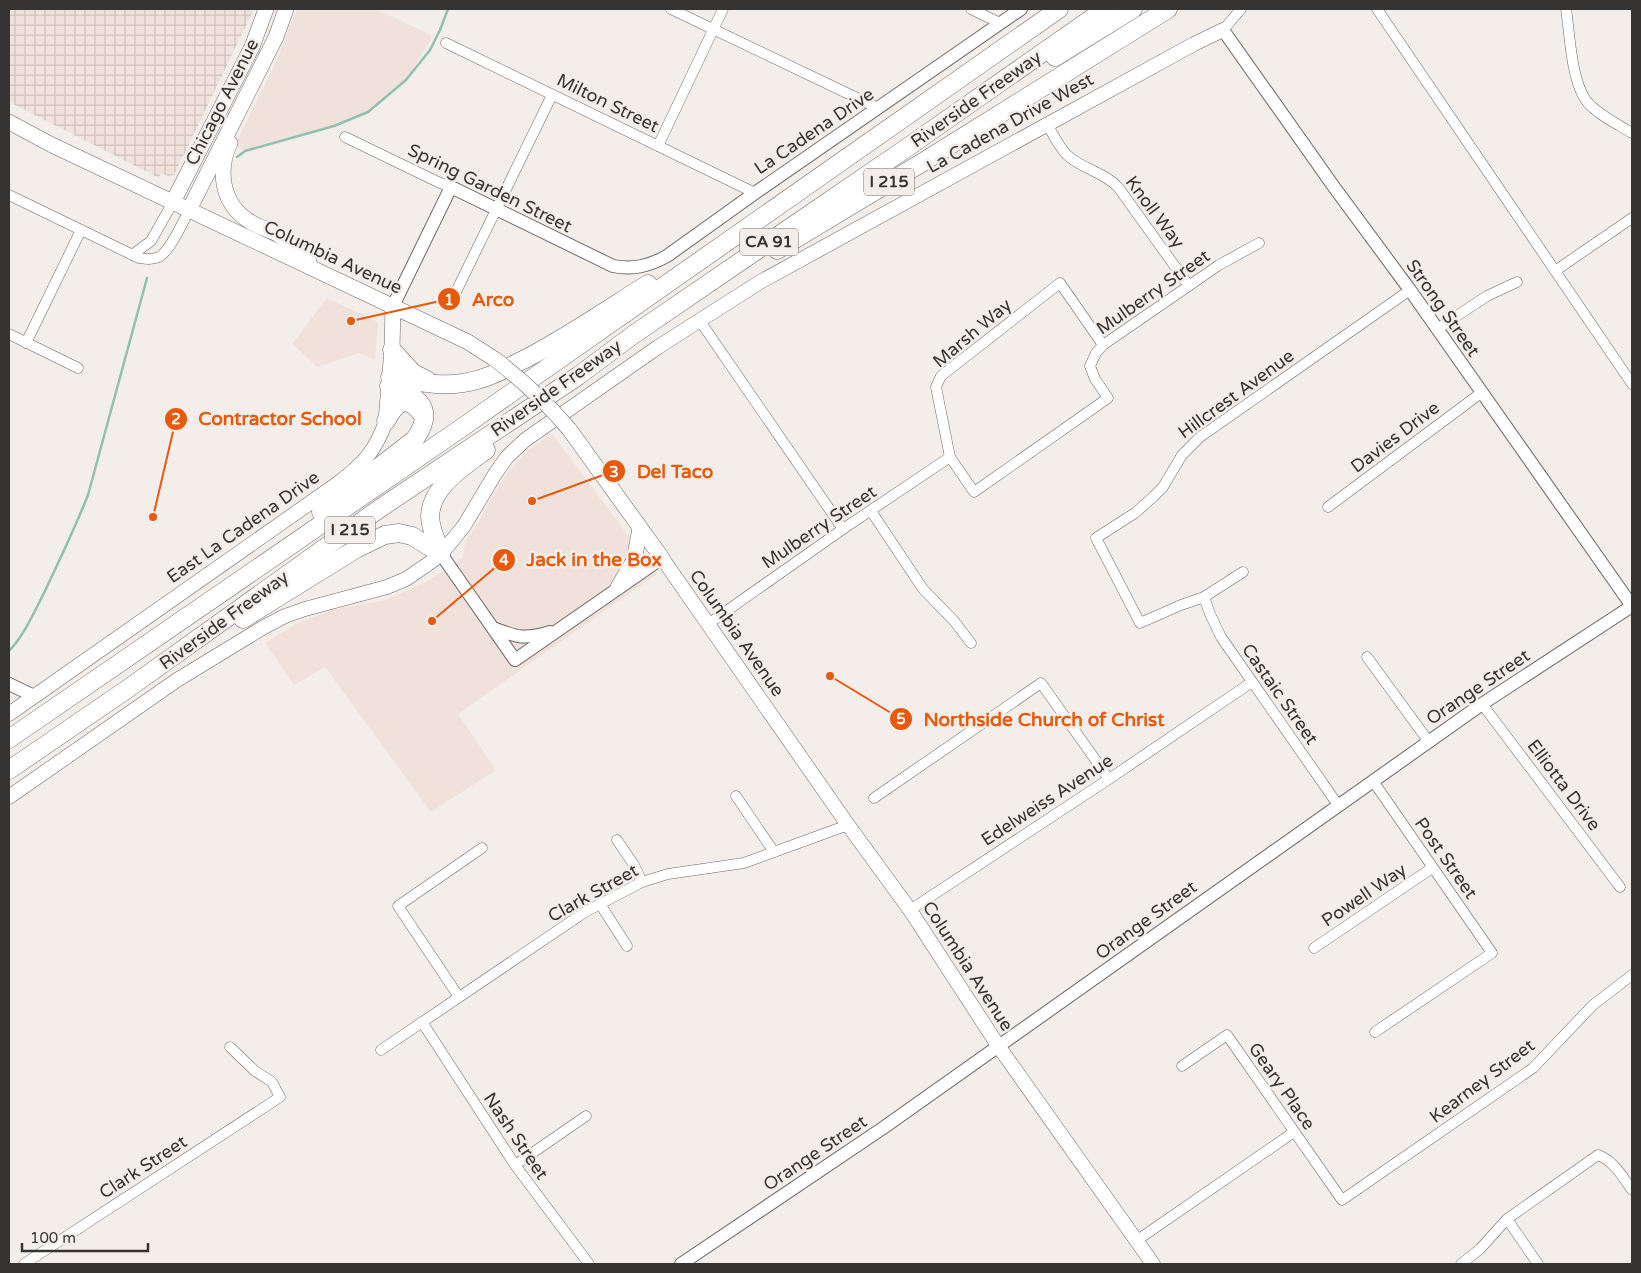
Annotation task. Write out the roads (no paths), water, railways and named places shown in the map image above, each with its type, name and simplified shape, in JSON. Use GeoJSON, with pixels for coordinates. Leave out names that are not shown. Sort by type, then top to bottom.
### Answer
{"type":"FeatureCollection","features":[{"type":"Feature","properties":{"kind":"highway","name":"Riverside Freeway"},"geometry":{"type":"LineString","coordinates":[[9,739],[283,552],[1059,9]]}},
{"type":"Feature","properties":{"kind":"highway","name":"Riverside Freeway"},"geometry":{"type":"LineString","coordinates":[[9,770],[126,690],[379,509],[578,376],[632,335],[906,149],[1105,9]]}},
{"type":"Feature","properties":{"kind":"highway"},"geometry":{"type":"LineString","coordinates":[[906,149],[1133,9]]}},
{"type":"Feature","properties":{"kind":"highway","name":"I 215"},"geometry":{"type":"LineString","coordinates":[[632,335],[899,176],[1168,9]]}},
{"type":"Feature","properties":{"kind":"highway"},"geometry":{"type":"LineString","coordinates":[[390,382],[420,384],[462,383],[492,376],[557,343],[668,271],[716,250]]}},
{"type":"Feature","properties":{"kind":"highway"},"geometry":{"type":"LineString","coordinates":[[392,350],[413,373],[439,384]]}},
{"type":"Feature","properties":{"kind":"highway"},"geometry":{"type":"LineString","coordinates":[[441,554],[431,524],[430,512],[432,502],[439,490],[484,451],[562,394],[578,376]]}},
{"type":"Feature","properties":{"kind":"highway"},"geometry":{"type":"LineString","coordinates":[[283,552],[314,517],[415,440],[423,423],[423,406],[418,398],[390,382]]}},
{"type":"Feature","properties":{"kind":"highway"},"geometry":{"type":"LineString","coordinates":[[386,421],[396,404],[409,402],[420,413],[423,423]]}},
{"type":"Feature","properties":{"kind":"highway"},"geometry":{"type":"LineString","coordinates":[[126,690],[144,687],[245,618],[356,549],[385,535],[399,533],[412,536],[441,554]]}},
{"type":"Feature","properties":{"kind":"main road","name":"Chicago Avenue"},"geometry":{"type":"LineString","coordinates":[[173,202],[252,47],[266,9]]}},
{"type":"Feature","properties":{"kind":"main road","name":"Chicago Avenue"},"geometry":{"type":"LineString","coordinates":[[189,210],[276,37],[286,9]]}},
{"type":"Feature","properties":{"kind":"main road","name":"La Cadena Drive West"},"geometry":{"type":"LineString","coordinates":[[9,797],[177,680],[264,627],[305,608],[372,592],[406,579],[441,554],[468,521],[507,457],[525,440],[658,347],[760,282],[819,248],[1223,30]]}},
{"type":"Feature","properties":{"kind":"main road"},"geometry":{"type":"LineString","coordinates":[[245,99],[242,113],[227,150],[223,166],[223,185],[227,196],[234,207],[249,221],[278,235],[304,256],[318,271]]}},
{"type":"Feature","properties":{"kind":"main road","name":"Columbia Avenue"},"geometry":{"type":"LineString","coordinates":[[9,122],[52,145],[468,342],[496,360],[536,393],[569,428],[662,558],[848,825],[910,910],[999,1047],[1153,1264]]}},
{"type":"Feature","properties":{"kind":"main road","name":"East La Cadena Drive"},"geometry":{"type":"LineString","coordinates":[[9,714],[344,479],[368,457],[381,435],[386,421],[392,350],[393,306]]}},
{"type":"Feature","properties":{"kind":"main road"},"geometry":{"type":"LineString","coordinates":[[618,587],[634,560],[640,529]]}},
{"type":"Feature","properties":{"kind":"street"},"geometry":{"type":"LineString","coordinates":[[670,9],[878,108]]}},
{"type":"Feature","properties":{"kind":"street"},"geometry":{"type":"LineString","coordinates":[[658,146],[723,9]]}},
{"type":"Feature","properties":{"kind":"street"},"geometry":{"type":"LineString","coordinates":[[971,9],[1000,24]]}},
{"type":"Feature","properties":{"kind":"street","name":"La Cadena Drive"},"geometry":{"type":"LineString","coordinates":[[621,268],[635,268],[655,263],[1021,9]]}},
{"type":"Feature","properties":{"kind":"street"},"geometry":{"type":"LineString","coordinates":[[1223,30],[1241,9]]}},
{"type":"Feature","properties":{"kind":"street"},"geometry":{"type":"LineString","coordinates":[[1376,9],[1632,384]]}},
{"type":"Feature","properties":{"kind":"street"},"geometry":{"type":"LineString","coordinates":[[1566,9],[1575,77],[1585,100],[1608,119],[1632,133]]}},
{"type":"Feature","properties":{"kind":"street","name":"Strong Street"},"geometry":{"type":"LineString","coordinates":[[1223,30],[1410,290],[1632,606]]}},
{"type":"Feature","properties":{"kind":"street","name":"Milton Street"},"geometry":{"type":"LineString","coordinates":[[446,43],[755,193]]}},
{"type":"Feature","properties":{"kind":"street"},"geometry":{"type":"LineString","coordinates":[[451,302],[552,95]]}},
{"type":"Feature","properties":{"kind":"street","name":"Knoll Way"},"geometry":{"type":"LineString","coordinates":[[1047,124],[1067,154],[1088,168],[1110,179],[1118,187],[1189,286]]}},
{"type":"Feature","properties":{"kind":"street","name":"Spring Garden Street"},"geometry":{"type":"LineString","coordinates":[[345,137],[606,263],[621,268]]}},
{"type":"Feature","properties":{"kind":"street"},"geometry":{"type":"LineString","coordinates":[[393,306],[451,187]]}},
{"type":"Feature","properties":{"kind":"street"},"geometry":{"type":"LineString","coordinates":[[9,195],[139,258],[152,259],[164,254],[182,226],[189,210]]}},
{"type":"Feature","properties":{"kind":"street"},"geometry":{"type":"LineString","coordinates":[[132,256],[151,241],[173,202]]}},
{"type":"Feature","properties":{"kind":"street"},"geometry":{"type":"LineString","coordinates":[[1555,271],[1632,218]]}},
{"type":"Feature","properties":{"kind":"street"},"geometry":{"type":"LineString","coordinates":[[26,343],[81,230]]}},
{"type":"Feature","properties":{"kind":"street","name":"Mulberry Street"},"geometry":{"type":"LineString","coordinates":[[974,492],[1108,398],[1095,379],[1090,366],[1096,353],[1103,345],[1219,265],[1259,243]]}},
{"type":"Feature","properties":{"kind":"street"},"geometry":{"type":"LineString","coordinates":[[1437,329],[1487,296],[1517,282]]}},
{"type":"Feature","properties":{"kind":"street","name":"Marsh Way"},"geometry":{"type":"LineString","coordinates":[[974,492],[950,457],[936,387],[941,376],[1060,283],[1103,345]]}},
{"type":"Feature","properties":{"kind":"street","name":"Hillcrest Avenue"},"geometry":{"type":"LineString","coordinates":[[1204,597],[1181,605],[1140,624],[1096,538],[1135,513],[1153,497],[1163,486],[1182,455],[1200,437],[1410,290]]}},
{"type":"Feature","properties":{"kind":"street"},"geometry":{"type":"LineString","coordinates":[[700,321],[843,529]]}},
{"type":"Feature","properties":{"kind":"street"},"geometry":{"type":"LineString","coordinates":[[9,334],[78,368]]}},
{"type":"Feature","properties":{"kind":"street","name":"Davies Drive"},"geometry":{"type":"LineString","coordinates":[[1328,507],[1481,393]]}},
{"type":"Feature","properties":{"kind":"street","name":"Mulberry Street"},"geometry":{"type":"LineString","coordinates":[[708,624],[843,529],[950,457]]}},
{"type":"Feature","properties":{"kind":"street"},"geometry":{"type":"LineString","coordinates":[[871,511],[923,589],[954,621],[970,643]]}},
{"type":"Feature","properties":{"kind":"street"},"geometry":{"type":"LineString","coordinates":[[441,554],[515,660],[662,558]]}},
{"type":"Feature","properties":{"kind":"street"},"geometry":{"type":"LineString","coordinates":[[1204,597],[1243,572]]}},
{"type":"Feature","properties":{"kind":"street","name":"Castaic Street"},"geometry":{"type":"LineString","coordinates":[[1204,597],[1221,637],[1338,805]]}},
{"type":"Feature","properties":{"kind":"street","name":"Orange Street"},"geometry":{"type":"LineString","coordinates":[[681,1264],[883,1128],[999,1047],[1482,704],[1632,606]]}},
{"type":"Feature","properties":{"kind":"street"},"geometry":{"type":"LineString","coordinates":[[493,628],[521,637],[530,637],[557,630]]}},
{"type":"Feature","properties":{"kind":"street"},"geometry":{"type":"LineString","coordinates":[[1367,657],[1428,742]]}},
{"type":"Feature","properties":{"kind":"street","name":"Edelweiss Avenue"},"geometry":{"type":"LineString","coordinates":[[910,910],[1252,682]]}},
{"type":"Feature","properties":{"kind":"street"},"geometry":{"type":"LineString","coordinates":[[874,798],[1041,683],[1108,779]]}},
{"type":"Feature","properties":{"kind":"street"},"geometry":{"type":"LineString","coordinates":[[9,684],[34,696]]}},
{"type":"Feature","properties":{"kind":"street","name":"Elliotta Drive"},"geometry":{"type":"LineString","coordinates":[[1482,704],[1620,887]]}},
{"type":"Feature","properties":{"kind":"street","name":"Post Street"},"geometry":{"type":"LineString","coordinates":[[1373,781],[1492,953],[1375,1032]]}},
{"type":"Feature","properties":{"kind":"street"},"geometry":{"type":"LineString","coordinates":[[736,796],[774,852]]}},
{"type":"Feature","properties":{"kind":"street","name":"Clark Street"},"geometry":{"type":"LineString","coordinates":[[381,1050],[585,912],[642,882],[668,874],[744,863],[848,825]]}},
{"type":"Feature","properties":{"kind":"street"},"geometry":{"type":"LineString","coordinates":[[617,840],[634,865],[642,882]]}},
{"type":"Feature","properties":{"kind":"street"},"geometry":{"type":"LineString","coordinates":[[459,996],[398,906],[482,848]]}},
{"type":"Feature","properties":{"kind":"street","name":"Powell Way"},"geometry":{"type":"LineString","coordinates":[[1314,948],[1432,868]]}},
{"type":"Feature","properties":{"kind":"street"},"geometry":{"type":"LineString","coordinates":[[600,904],[627,946]]}},
{"type":"Feature","properties":{"kind":"street","name":"Kearney Street"},"geometry":{"type":"LineString","coordinates":[[1342,1200],[1533,1068],[1593,1005],[1632,975]]}},
{"type":"Feature","properties":{"kind":"street","name":"Nash Street"},"geometry":{"type":"LineString","coordinates":[[422,1022],[515,1165],[589,1264]]}},
{"type":"Feature","properties":{"kind":"street","name":"Geary Place"},"geometry":{"type":"LineString","coordinates":[[1182,1066],[1227,1035],[1342,1200]]}},
{"type":"Feature","properties":{"kind":"street","name":"Clark Street"},"geometry":{"type":"LineString","coordinates":[[24,1264],[280,1097],[272,1082],[255,1071],[230,1047]]}},
{"type":"Feature","properties":{"kind":"street"},"geometry":{"type":"LineString","coordinates":[[515,1165],[586,1116]]}},
{"type":"Feature","properties":{"kind":"street"},"geometry":{"type":"LineString","coordinates":[[1136,1241],[1294,1132]]}},
{"type":"Feature","properties":{"kind":"street"},"geometry":{"type":"LineString","coordinates":[[1462,1264],[1507,1219],[1598,1155],[1606,1158],[1614,1165],[1632,1190]]}},
{"type":"Feature","properties":{"kind":"street"},"geometry":{"type":"LineString","coordinates":[[1507,1219],[1538,1264]]}},
{"type":"Feature","properties":{"kind":"waterway"},"geometry":{"type":"LineString","coordinates":[[237,157],[245,151],[334,126],[368,112],[406,80],[430,50],[448,9]]}},
{"type":"Feature","properties":{"kind":"waterway"},"geometry":{"type":"LineString","coordinates":[[9,651],[25,630],[33,615],[88,495],[147,278]]}},
{"type":"Feature","properties":{"kind":"place","name":"Arco"},"geometry":{"type":"Point","coordinates":[351,321]}},
{"type":"Feature","properties":{"kind":"place","name":"Del Taco"},"geometry":{"type":"Point","coordinates":[532,501]}},
{"type":"Feature","properties":{"kind":"place","name":"Contractor School"},"geometry":{"type":"Point","coordinates":[153,517]}},
{"type":"Feature","properties":{"kind":"place","name":"Jack in the Box"},"geometry":{"type":"Point","coordinates":[432,621]}},
{"type":"Feature","properties":{"kind":"place","name":"Northside Church of Christ"},"geometry":{"type":"Point","coordinates":[830,676]}}]}
